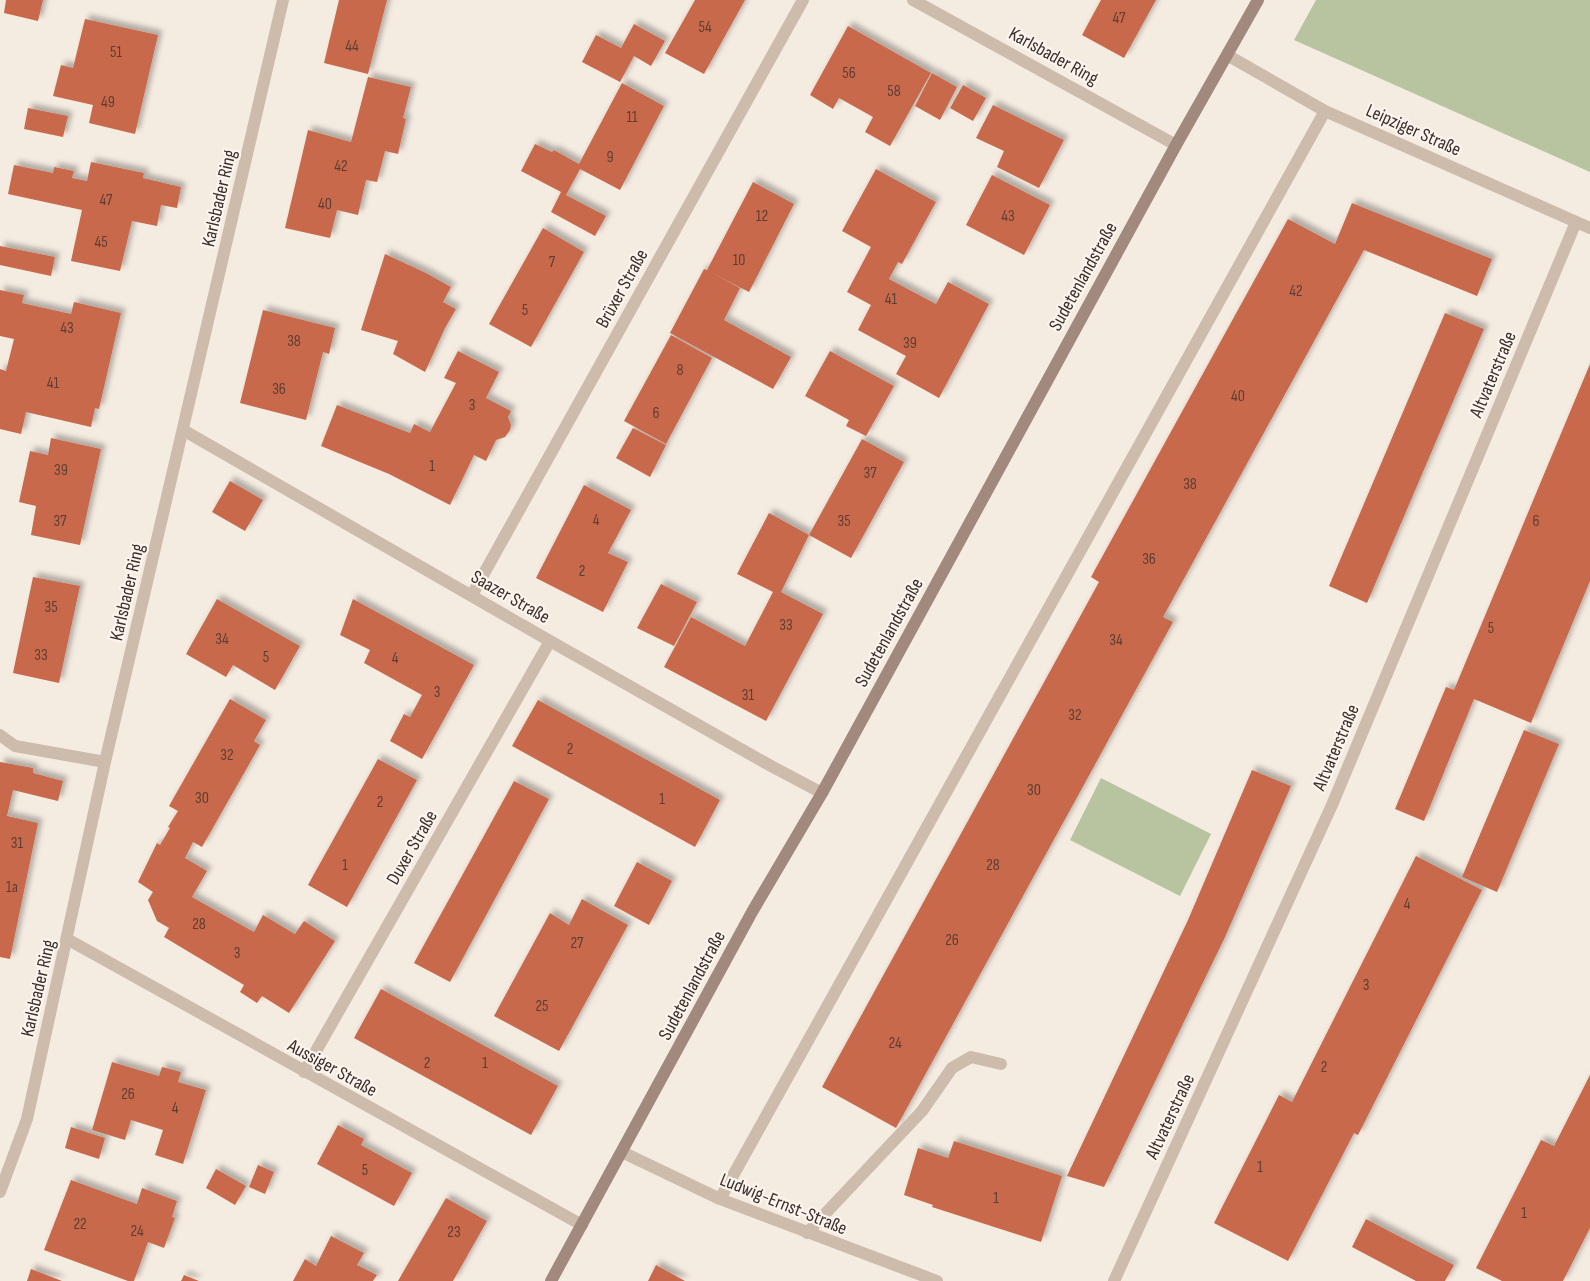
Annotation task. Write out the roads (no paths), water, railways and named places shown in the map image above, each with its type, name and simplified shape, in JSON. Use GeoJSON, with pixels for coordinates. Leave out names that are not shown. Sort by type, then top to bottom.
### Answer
{"type":"FeatureCollection","features":[{"type":"Feature","properties":{"kind":"street","name":"Karlsbader Ring"},"geometry":{"type":"LineString","coordinates":[[0,1192],[27,1118],[105,762],[283,0]]}},
{"type":"Feature","properties":{"kind":"street","name":"Brüxer Straße"},"geometry":{"type":"LineString","coordinates":[[472,595],[803,0]]}},
{"type":"Feature","properties":{"kind":"street","name":"Karlsbader Ring"},"geometry":{"type":"LineString","coordinates":[[913,0],[1176,145]]}},
{"type":"Feature","properties":{"kind":"street","name":"Sudetenlandstraße"},"geometry":{"type":"LineString","coordinates":[[551,1281],[752,912],[822,793],[1176,145],[1258,0]]}},
{"type":"Feature","properties":{"kind":"street","name":"Leipziger Straße"},"geometry":{"type":"LineString","coordinates":[[1227,55],[1326,111],[1590,228]]}},
{"type":"Feature","properties":{"kind":"street"},"geometry":{"type":"LineString","coordinates":[[720,1199],[1326,111]]}},
{"type":"Feature","properties":{"kind":"street","name":"Altvaterstraße"},"geometry":{"type":"LineString","coordinates":[[1114,1281],[1332,805],[1576,222]]}},
{"type":"Feature","properties":{"kind":"street","name":"Saazer Straße"},"geometry":{"type":"LineString","coordinates":[[183,430],[770,766],[822,793]]}},
{"type":"Feature","properties":{"kind":"street","name":"Duxer Straße"},"geometry":{"type":"LineString","coordinates":[[304,1072],[550,641]]}},
{"type":"Feature","properties":{"kind":"street"},"geometry":{"type":"LineString","coordinates":[[0,735],[15,746],[105,762]]}},
{"type":"Feature","properties":{"kind":"street","name":"Aussiger Straße"},"geometry":{"type":"LineString","coordinates":[[67,940],[582,1224]]}},
{"type":"Feature","properties":{"kind":"street"},"geometry":{"type":"LineString","coordinates":[[807,1233],[922,1111],[952,1068],[971,1057],[1001,1064]]}},
{"type":"Feature","properties":{"kind":"street","name":"Ludwig-Ernst-Straße"},"geometry":{"type":"LineString","coordinates":[[622,1152],[720,1199],[937,1281]]}}]}
